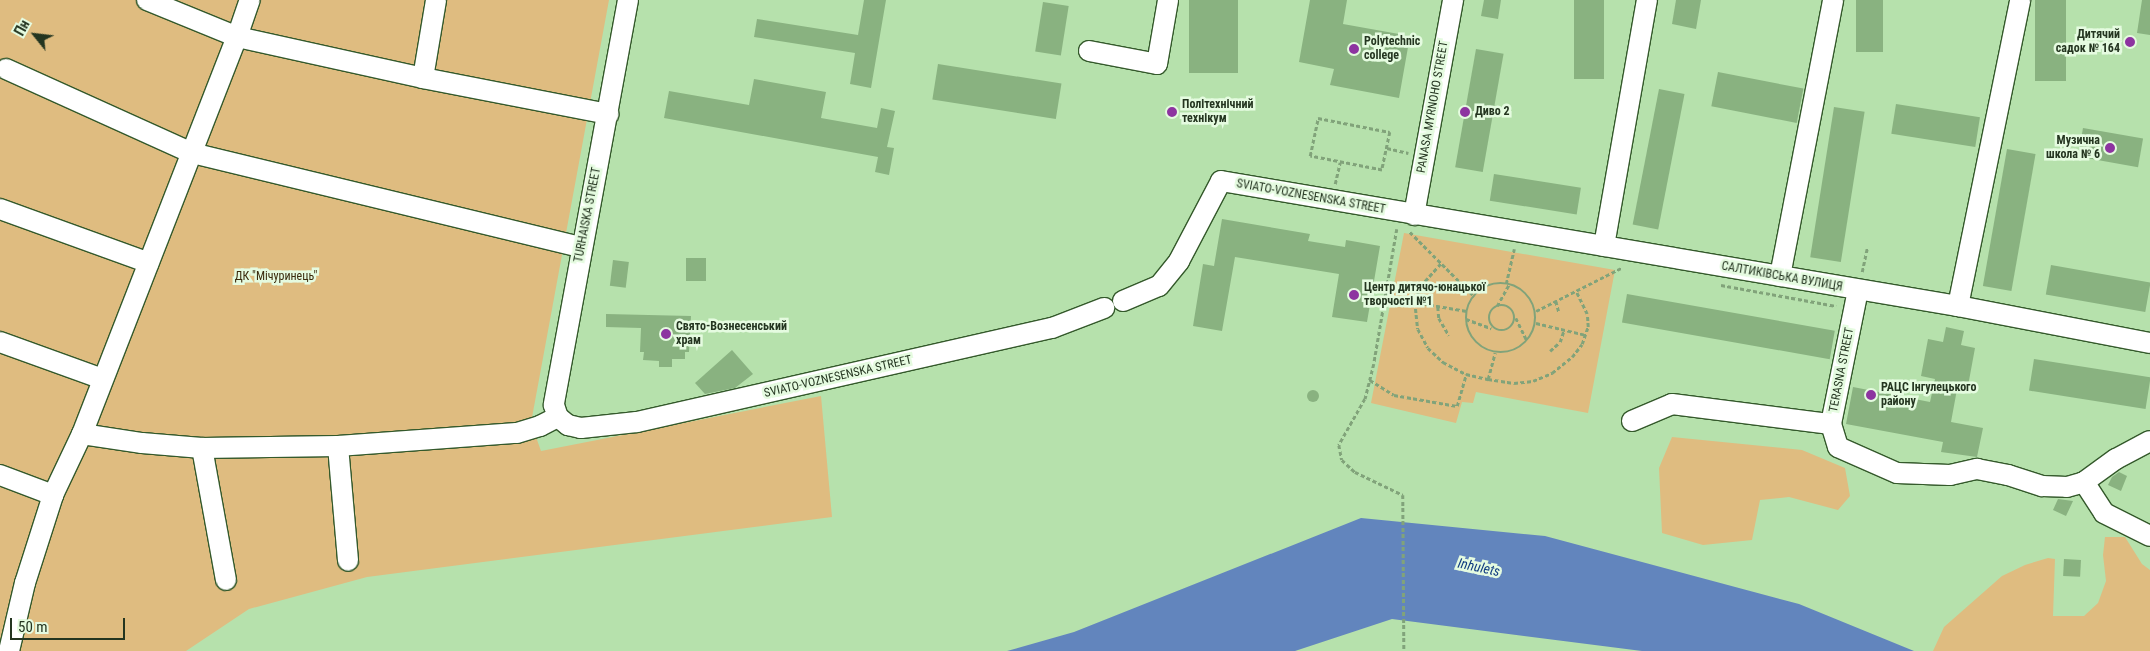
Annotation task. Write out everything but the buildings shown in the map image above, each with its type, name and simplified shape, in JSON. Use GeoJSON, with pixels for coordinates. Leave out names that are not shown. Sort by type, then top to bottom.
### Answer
{"type":"FeatureCollection","features":[{"type":"Feature","properties":{"kind":"street"},"geometry":{"type":"LineString","coordinates":[[147,0],[237,37],[423,78],[609,114]]}},
{"type":"Feature","properties":{"kind":"street"},"geometry":{"type":"LineString","coordinates":[[9,651],[25,583],[54,495],[82,434],[250,0]]}},
{"type":"Feature","properties":{"kind":"street"},"geometry":{"type":"LineString","coordinates":[[423,78],[436,0]]}},
{"type":"Feature","properties":{"kind":"street","name":"TURHAISKA STREET"},"geometry":{"type":"LineString","coordinates":[[563,421],[554,405],[581,247],[609,114],[628,0]]}},
{"type":"Feature","properties":{"kind":"street"},"geometry":{"type":"LineString","coordinates":[[1089,51],[1157,64],[1168,0]]}},
{"type":"Feature","properties":{"kind":"street","name":"PANASA MYRNOHO STREET"},"geometry":{"type":"LineString","coordinates":[[1407,219],[1424,157],[1453,0]]}},
{"type":"Feature","properties":{"kind":"street"},"geometry":{"type":"LineString","coordinates":[[1604,246],[1646,0]]}},
{"type":"Feature","properties":{"kind":"street"},"geometry":{"type":"LineString","coordinates":[[1780,276],[1834,0]]}},
{"type":"Feature","properties":{"kind":"street"},"geometry":{"type":"LineString","coordinates":[[1958,306],[2020,0]]}},
{"type":"Feature","properties":{"kind":"street"},"geometry":{"type":"LineString","coordinates":[[6,70],[192,153],[581,247]]}},
{"type":"Feature","properties":{"kind":"street","name":"SVIATO-VOZNESENSKA STREET"},"geometry":{"type":"LineString","coordinates":[[1123,301],[1159,286],[1179,262],[1221,181],[1407,219]]}},
{"type":"Feature","properties":{"kind":"street"},"geometry":{"type":"LineString","coordinates":[[0,208],[149,263]]}},
{"type":"Feature","properties":{"kind":"street","name":"САЛТИКІВСЬКА ВУЛИЦЯ"},"geometry":{"type":"LineString","coordinates":[[1407,219],[1604,246],[1958,306],[2150,343]]}},
{"type":"Feature","properties":{"kind":"street","name":"TERASNA STREET"},"geometry":{"type":"LineString","coordinates":[[1858,290],[1831,424],[1838,446],[1897,473],[1950,475],[1977,469],[2008,475],[2042,486],[2067,487],[2084,482],[2116,459],[2150,441]]}},
{"type":"Feature","properties":{"kind":"street","name":"SVIATO-VOZNESENSKA STREET"},"geometry":{"type":"LineString","coordinates":[[563,421],[581,428],[637,422],[1052,328],[1104,308]]}},
{"type":"Feature","properties":{"kind":"street"},"geometry":{"type":"LineString","coordinates":[[0,342],[103,379]]}},
{"type":"Feature","properties":{"kind":"street"},"geometry":{"type":"LineString","coordinates":[[1632,420],[1672,404],[1831,424]]}},
{"type":"Feature","properties":{"kind":"street"},"geometry":{"type":"LineString","coordinates":[[82,434],[142,443],[202,448],[338,446],[517,433],[563,421]]}},
{"type":"Feature","properties":{"kind":"street"},"geometry":{"type":"LineString","coordinates":[[338,446],[348,561]]}},
{"type":"Feature","properties":{"kind":"street"},"geometry":{"type":"LineString","coordinates":[[202,448],[226,580]]}},
{"type":"Feature","properties":{"kind":"street"},"geometry":{"type":"LineString","coordinates":[[0,475],[54,495]]}},
{"type":"Feature","properties":{"kind":"street"},"geometry":{"type":"LineString","coordinates":[[2084,482],[2104,513],[2150,536]]}},
{"type":"Feature","properties":{"kind":"path"},"geometry":{"type":"LineString","coordinates":[[1318,118],[1390,132],[1387,148],[1382,170],[1310,156],[1318,118]]}},
{"type":"Feature","properties":{"kind":"path"},"geometry":{"type":"LineString","coordinates":[[1387,148],[1424,157]]}},
{"type":"Feature","properties":{"kind":"path"},"geometry":{"type":"LineString","coordinates":[[1407,219],[1441,264],[1474,296]]}},
{"type":"Feature","properties":{"kind":"path"},"geometry":{"type":"LineString","coordinates":[[1404,651],[1403,495],[1355,472],[1342,460],[1339,445],[1365,399],[1385,297],[1407,219]]}},
{"type":"Feature","properties":{"kind":"path"},"geometry":{"type":"LineString","coordinates":[[1493,328],[1488,320],[1490,312],[1497,306],[1508,284],[1514,248]]}},
{"type":"Feature","properties":{"kind":"path"},"geometry":{"type":"LineString","coordinates":[[1858,290],[1867,249]]}},
{"type":"Feature","properties":{"kind":"path"},"geometry":{"type":"LineString","coordinates":[[1441,264],[1421,286],[1415,302],[1418,329],[1428,348],[1443,362],[1466,374],[1488,379],[1514,383],[1533,381],[1552,373],[1572,357],[1586,335],[1587,314],[1576,291]]}},
{"type":"Feature","properties":{"kind":"path"},"geometry":{"type":"LineString","coordinates":[[1536,311],[1623,268]]}},
{"type":"Feature","properties":{"kind":"path"},"geometry":{"type":"LineString","coordinates":[[1451,292],[1459,281]]}},
{"type":"Feature","properties":{"kind":"path"},"geometry":{"type":"LineString","coordinates":[[1508,284],[1530,297],[1536,311],[1536,324],[1527,342],[1514,350],[1495,353],[1480,346],[1466,326],[1467,311],[1474,296],[1481,289],[1491,285],[1508,284]]}},
{"type":"Feature","properties":{"kind":"path"},"geometry":{"type":"LineString","coordinates":[[1385,297],[1467,311]]}},
{"type":"Feature","properties":{"kind":"path"},"geometry":{"type":"LineString","coordinates":[[1556,301],[1559,312]]}},
{"type":"Feature","properties":{"kind":"path"},"geometry":{"type":"LineString","coordinates":[[1438,306],[1439,318],[1449,334]]}},
{"type":"Feature","properties":{"kind":"path"},"geometry":{"type":"LineString","coordinates":[[1497,306],[1509,307],[1527,342]]}},
{"type":"Feature","properties":{"kind":"path"},"geometry":{"type":"LineString","coordinates":[[1466,319],[1504,332],[1510,329],[1516,318]]}},
{"type":"Feature","properties":{"kind":"path"},"geometry":{"type":"LineString","coordinates":[[1536,324],[1586,335]]}},
{"type":"Feature","properties":{"kind":"path"},"geometry":{"type":"LineString","coordinates":[[1550,351],[1560,342],[1564,330]]}},
{"type":"Feature","properties":{"kind":"path"},"geometry":{"type":"LineString","coordinates":[[1488,379],[1495,353]]}},
{"type":"Feature","properties":{"kind":"path"},"geometry":{"type":"LineString","coordinates":[[1370,380],[1394,394],[1456,406],[1466,374]]}},
{"type":"Feature","properties":{"kind":"green space","name":"ДК \"Мічуринець\""},"geometry":{"type":"Polygon","coordinates":[[[0,0],[609,0],[531,423],[541,451],[821,396],[832,517],[367,577],[249,609],[186,651],[0,651],[0,0]]]}},
{"type":"Feature","properties":{"kind":"green space"},"geometry":{"type":"Polygon","coordinates":[[[1404,233],[1615,270],[1588,413],[1476,392],[1473,403],[1462,402],[1456,423],[1371,403],[1404,233]]]}},
{"type":"Feature","properties":{"kind":"green space"},"geometry":{"type":"Polygon","coordinates":[[[1672,437],[1802,450],[1845,468],[1850,496],[1838,510],[1789,497],[1760,500],[1752,540],[1703,545],[1662,533],[1659,468],[1672,437]]]}},
{"type":"Feature","properties":{"kind":"green space"},"geometry":{"type":"Polygon","coordinates":[[[2105,537],[2125,537],[2142,564],[2150,570],[2150,651],[1933,651],[1944,627],[2002,576],[2025,565],[2048,558],[2055,559],[2053,616],[2084,616],[2098,603],[2106,581],[2103,555],[2105,537]]]}},
{"type":"Feature","properties":{"kind":"water","name":"Inhulets"},"geometry":{"type":"Polygon","coordinates":[[[1361,518],[1545,536],[1799,604],[1914,651],[1642,651],[1392,619],[1295,651],[1007,651],[1074,632],[1361,518]]]}},
{"type":"Feature","properties":{"kind":"place","name":"Дитячий садок № 164"},"geometry":{"type":"Point","coordinates":[2130,42]}},
{"type":"Feature","properties":{"kind":"place","name":"Polytechnic college"},"geometry":{"type":"Point","coordinates":[1354,49]}},
{"type":"Feature","properties":{"kind":"place","name":"Політехнічний технікум"},"geometry":{"type":"Point","coordinates":[1172,112]}},
{"type":"Feature","properties":{"kind":"place","name":"Диво 2"},"geometry":{"type":"Point","coordinates":[1465,112]}},
{"type":"Feature","properties":{"kind":"place","name":"Музична школа № 6"},"geometry":{"type":"Point","coordinates":[2110,148]}},
{"type":"Feature","properties":{"kind":"place","name":"Центр дитячо-юнацької творчості №1"},"geometry":{"type":"Point","coordinates":[1354,295]}},
{"type":"Feature","properties":{"kind":"place","name":"Свято-Вознесенський храм"},"geometry":{"type":"Point","coordinates":[666,334]}},
{"type":"Feature","properties":{"kind":"place","name":"РАЦС Інгулецького району"},"geometry":{"type":"Point","coordinates":[1871,395]}}]}
